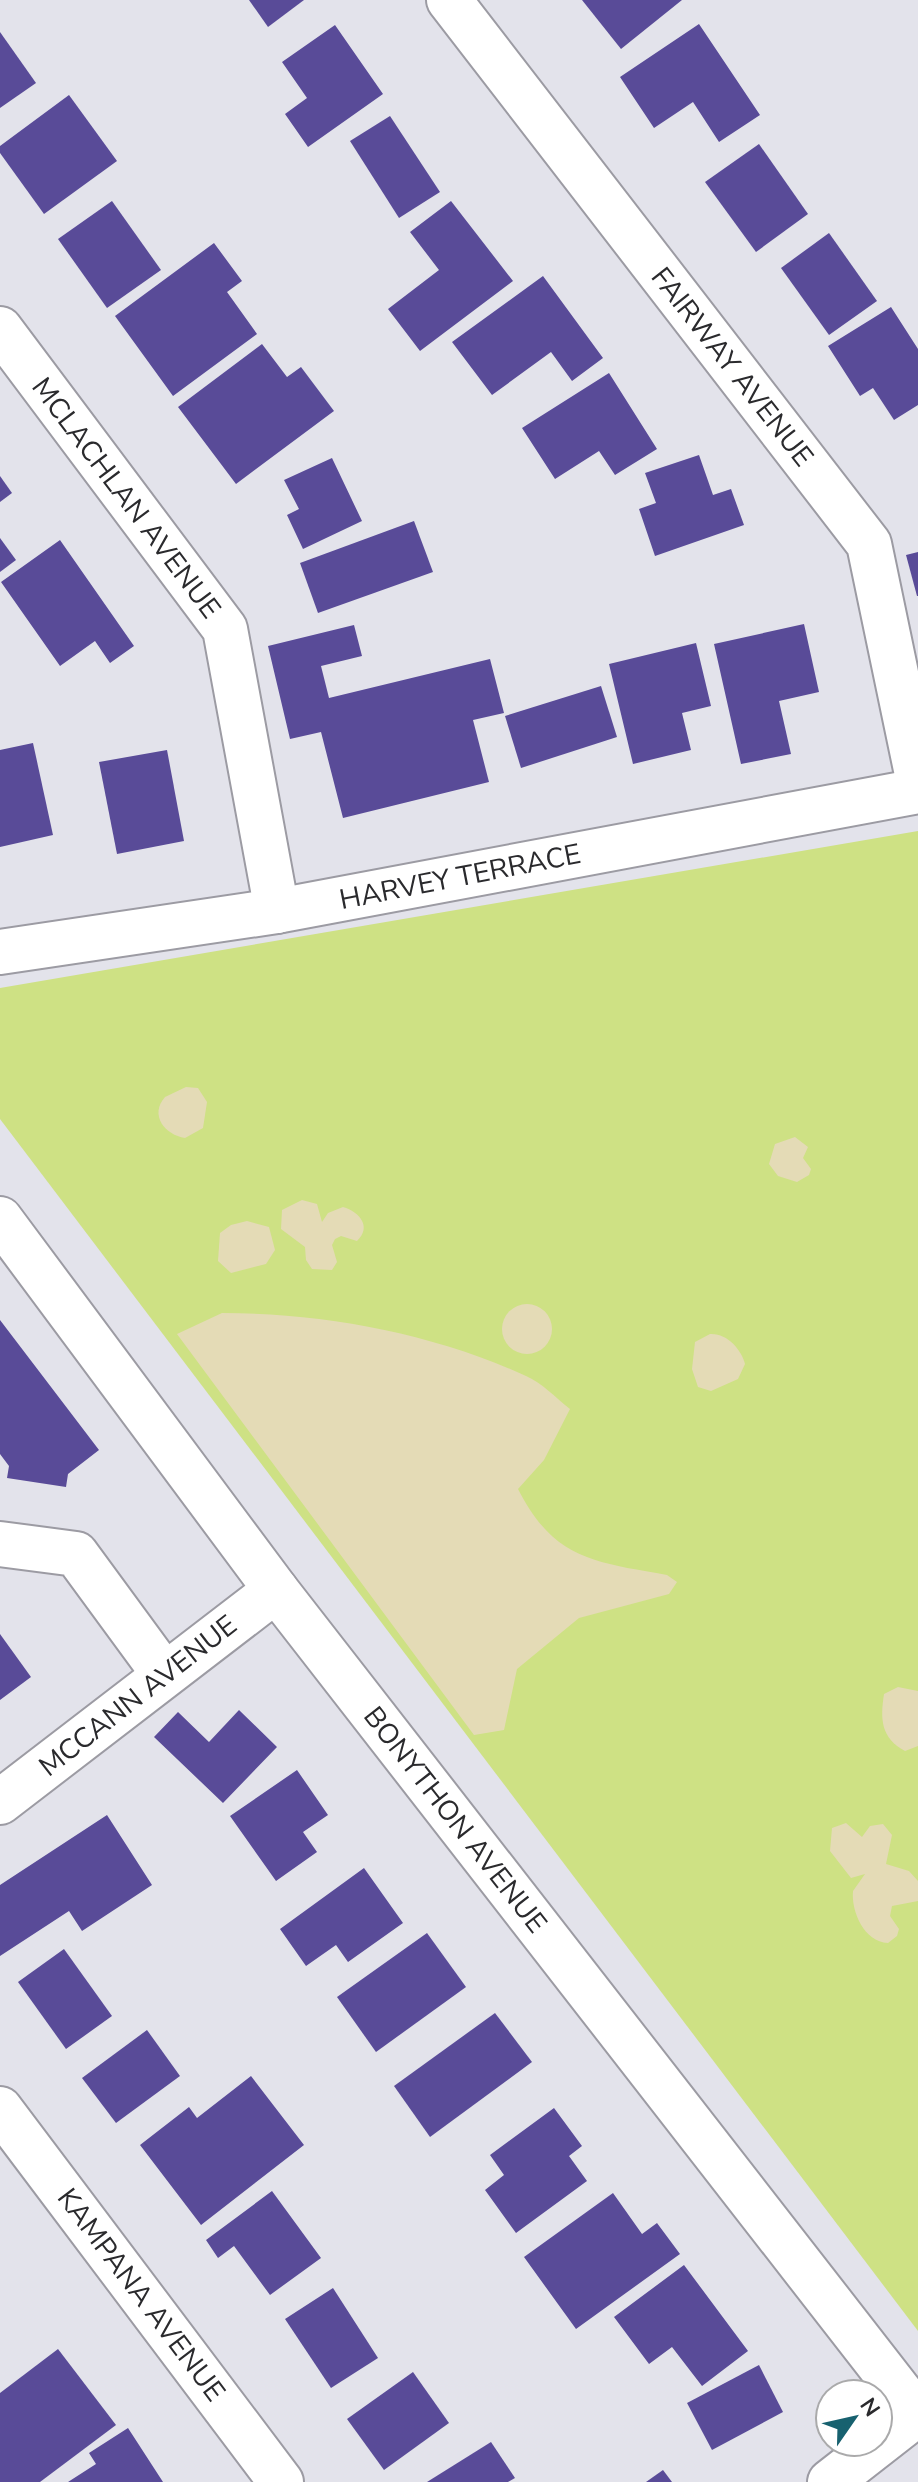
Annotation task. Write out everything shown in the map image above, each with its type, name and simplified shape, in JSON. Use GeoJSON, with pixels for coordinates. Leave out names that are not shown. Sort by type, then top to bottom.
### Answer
{"type":"FeatureCollection","features":[{"type":"Feature","properties":{"kind":"street","name":"FAIRWAY AVENUE"},"geometry":{"type":"LineString","coordinates":[[449,0],[869,544],[918,779]]}},
{"type":"Feature","properties":{"kind":"street","name":"MCLACHLAN AVENUE"},"geometry":{"type":"LineString","coordinates":[[0,329],[225,629],[277,911]]}},
{"type":"Feature","properties":{"kind":"street","name":"HARVEY TERRACE"},"geometry":{"type":"LineString","coordinates":[[0,952],[277,911],[918,791]]}},
{"type":"Feature","properties":{"kind":"street","name":"BONYTHON AVENUE"},"geometry":{"type":"LineString","coordinates":[[0,1219],[276,1590],[918,2414]]}},
{"type":"Feature","properties":{"kind":"street"},"geometry":{"type":"LineString","coordinates":[[0,1544],[76,1554],[164,1674]]}},
{"type":"Feature","properties":{"kind":"street","name":"MCCANN AVENUE"},"geometry":{"type":"LineString","coordinates":[[0,1802],[276,1590]]}},
{"type":"Feature","properties":{"kind":"street","name":"KAMPANA AVENUE"},"geometry":{"type":"LineString","coordinates":[[0,2109],[281,2482]]}},
{"type":"Feature","properties":{"kind":"street"},"geometry":{"type":"LineString","coordinates":[[830,2482],[918,2414]]}},
{"type":"Feature","properties":{"kind":"green space"},"geometry":{"type":"Polygon","coordinates":[[[918,831],[918,2331],[0,1119],[0,988],[918,831]]]}},
{"type":"Feature","properties":{"kind":"sand"},"geometry":{"type":"Polygon","coordinates":[[[186,1087],[198,1088],[207,1102],[203,1128],[185,1138],[166,1128],[159,1111],[165,1097],[186,1087]]]}},
{"type":"Feature","properties":{"kind":"sand"},"geometry":{"type":"Polygon","coordinates":[[[795,1137],[808,1147],[803,1158],[811,1169],[809,1175],[797,1182],[778,1176],[769,1164],[775,1144],[795,1137]]]}},
{"type":"Feature","properties":{"kind":"sand"},"geometry":{"type":"Polygon","coordinates":[[[302,1200],[317,1204],[322,1222],[328,1213],[343,1207],[359,1216],[364,1225],[357,1241],[341,1236],[335,1239],[332,1245],[337,1262],[332,1270],[312,1269],[306,1260],[305,1247],[281,1229],[282,1210],[302,1200]]]}},
{"type":"Feature","properties":{"kind":"sand"},"geometry":{"type":"Polygon","coordinates":[[[247,1221],[269,1227],[275,1250],[266,1264],[231,1273],[218,1261],[220,1233],[231,1225],[247,1221]]]}},
{"type":"Feature","properties":{"kind":"sand"},"geometry":{"type":"Polygon","coordinates":[[[527,1304],[545,1311],[552,1329],[545,1347],[527,1354],[509,1347],[502,1329],[509,1311],[527,1304]]]}},
{"type":"Feature","properties":{"kind":"sand"},"geometry":{"type":"Polygon","coordinates":[[[222,1313],[299,1317],[377,1328],[453,1348],[532,1379],[570,1409],[544,1460],[518,1489],[532,1513],[546,1531],[579,1554],[618,1566],[667,1575],[677,1582],[669,1594],[579,1618],[517,1669],[504,1730],[474,1735],[177,1334],[222,1313]]]}},
{"type":"Feature","properties":{"kind":"sand"},"geometry":{"type":"Polygon","coordinates":[[[710,1334],[722,1336],[732,1343],[745,1364],[738,1379],[711,1391],[698,1387],[692,1369],[695,1342],[710,1334]]]}},
{"type":"Feature","properties":{"kind":"sand"},"geometry":{"type":"Polygon","coordinates":[[[898,1687],[918,1691],[918,1746],[905,1751],[887,1734],[882,1712],[884,1694],[898,1687]]]}},
{"type":"Feature","properties":{"kind":"sand"},"geometry":{"type":"Polygon","coordinates":[[[846,1823],[862,1837],[870,1826],[883,1824],[892,1835],[886,1864],[909,1871],[918,1881],[918,1901],[892,1906],[890,1916],[899,1929],[897,1936],[888,1943],[866,1931],[854,1907],[853,1891],[865,1874],[851,1878],[830,1851],[832,1828],[846,1823]]]}},
{"type":"Feature","properties":{"kind":"building"},"geometry":{"type":"Polygon","coordinates":[[[249,0],[304,0],[268,27],[249,0]]]}},
{"type":"Feature","properties":{"kind":"building"},"geometry":{"type":"Polygon","coordinates":[[[582,0],[682,0],[621,49],[582,0]]]}},
{"type":"Feature","properties":{"kind":"building"},"geometry":{"type":"Polygon","coordinates":[[[699,24],[760,115],[719,142],[693,102],[654,128],[620,77],[699,24]]]}},
{"type":"Feature","properties":{"kind":"building"},"geometry":{"type":"Polygon","coordinates":[[[335,25],[383,94],[308,147],[285,114],[307,98],[282,62],[335,25]]]}},
{"type":"Feature","properties":{"kind":"building"},"geometry":{"type":"Polygon","coordinates":[[[0,32],[36,83],[0,108],[0,32]]]}},
{"type":"Feature","properties":{"kind":"building"},"geometry":{"type":"Polygon","coordinates":[[[69,95],[117,161],[44,214],[0,153],[0,146],[69,95]]]}},
{"type":"Feature","properties":{"kind":"building"},"geometry":{"type":"Polygon","coordinates":[[[390,116],[440,192],[399,218],[350,141],[390,116]]]}},
{"type":"Feature","properties":{"kind":"building"},"geometry":{"type":"Polygon","coordinates":[[[759,144],[808,214],[756,252],[705,182],[759,144]]]}},
{"type":"Feature","properties":{"kind":"building"},"geometry":{"type":"Polygon","coordinates":[[[112,201],[161,270],[107,308],[58,239],[112,201]]]}},
{"type":"Feature","properties":{"kind":"building"},"geometry":{"type":"Polygon","coordinates":[[[451,201],[513,281],[420,351],[388,309],[439,270],[410,232],[451,201]]]}},
{"type":"Feature","properties":{"kind":"building"},"geometry":{"type":"Polygon","coordinates":[[[829,233],[877,301],[829,335],[781,268],[829,233]]]}},
{"type":"Feature","properties":{"kind":"building"},"geometry":{"type":"Polygon","coordinates":[[[214,243],[242,281],[227,292],[257,334],[173,396],[115,316],[214,243]]]}},
{"type":"Feature","properties":{"kind":"building"},"geometry":{"type":"Polygon","coordinates":[[[543,276],[603,358],[572,381],[551,352],[492,395],[452,342],[543,276]]]}},
{"type":"Feature","properties":{"kind":"building"},"geometry":{"type":"Polygon","coordinates":[[[891,307],[918,349],[918,405],[894,420],[873,388],[860,396],[828,346],[891,307]]]}},
{"type":"Feature","properties":{"kind":"building"},"geometry":{"type":"Polygon","coordinates":[[[262,344],[287,377],[301,367],[334,411],[236,484],[178,407],[262,344]]]}},
{"type":"Feature","properties":{"kind":"building"},"geometry":{"type":"Polygon","coordinates":[[[609,373],[657,449],[615,475],[599,451],[555,479],[522,428],[609,373]]]}},
{"type":"Feature","properties":{"kind":"building"},"geometry":{"type":"Polygon","coordinates":[[[699,455],[713,495],[731,489],[744,525],[655,556],[639,509],[656,503],[645,473],[699,455]]]}},
{"type":"Feature","properties":{"kind":"building"},"geometry":{"type":"Polygon","coordinates":[[[332,458],[362,521],[303,549],[287,515],[299,509],[284,480],[332,458]]]}},
{"type":"Feature","properties":{"kind":"building"},"geometry":{"type":"Polygon","coordinates":[[[0,476],[12,493],[0,502],[0,476]]]}},
{"type":"Feature","properties":{"kind":"building"},"geometry":{"type":"Polygon","coordinates":[[[414,521],[433,572],[318,613],[300,563],[414,521]]]}},
{"type":"Feature","properties":{"kind":"building"},"geometry":{"type":"Polygon","coordinates":[[[0,538],[16,560],[0,572],[0,538]]]}},
{"type":"Feature","properties":{"kind":"building"},"geometry":{"type":"Polygon","coordinates":[[[60,540],[134,646],[110,663],[95,641],[60,666],[1,582],[60,540]]]}},
{"type":"Feature","properties":{"kind":"building"},"geometry":{"type":"Polygon","coordinates":[[[918,552],[918,596],[917,596],[906,555],[918,552]]]}},
{"type":"Feature","properties":{"kind":"building"},"geometry":{"type":"Polygon","coordinates":[[[804,624],[819,692],[779,701],[791,754],[741,764],[714,644],[804,624]]]}},
{"type":"Feature","properties":{"kind":"building"},"geometry":{"type":"Polygon","coordinates":[[[354,625],[362,656],[321,666],[329,698],[490,659],[504,713],[473,720],[489,782],[343,818],[321,732],[290,739],[268,646],[354,625]]]}},
{"type":"Feature","properties":{"kind":"building"},"geometry":{"type":"Polygon","coordinates":[[[696,643],[711,706],[682,713],[691,750],[633,764],[609,664],[696,643]]]}},
{"type":"Feature","properties":{"kind":"building"},"geometry":{"type":"Polygon","coordinates":[[[601,686],[617,737],[521,768],[505,716],[601,686]]]}},
{"type":"Feature","properties":{"kind":"building"},"geometry":{"type":"Polygon","coordinates":[[[33,743],[53,835],[0,847],[0,750],[33,743]]]}},
{"type":"Feature","properties":{"kind":"building"},"geometry":{"type":"Polygon","coordinates":[[[167,750],[184,841],[117,854],[99,762],[167,750]]]}},
{"type":"Feature","properties":{"kind":"building"},"geometry":{"type":"Polygon","coordinates":[[[0,1320],[99,1450],[68,1474],[66,1487],[7,1478],[9,1466],[0,1454],[0,1320]]]}},
{"type":"Feature","properties":{"kind":"building"},"geometry":{"type":"Polygon","coordinates":[[[0,1634],[31,1677],[0,1700],[0,1634]]]}},
{"type":"Feature","properties":{"kind":"building"},"geometry":{"type":"Polygon","coordinates":[[[239,1710],[277,1747],[223,1803],[154,1737],[178,1712],[209,1742],[239,1710]]]}},
{"type":"Feature","properties":{"kind":"building"},"geometry":{"type":"Polygon","coordinates":[[[297,1770],[328,1815],[303,1832],[317,1852],[276,1881],[230,1816],[297,1770]]]}},
{"type":"Feature","properties":{"kind":"building"},"geometry":{"type":"Polygon","coordinates":[[[107,1815],[152,1885],[82,1931],[69,1911],[0,1956],[0,1885],[107,1815]]]}},
{"type":"Feature","properties":{"kind":"building"},"geometry":{"type":"Polygon","coordinates":[[[364,1868],[403,1923],[348,1962],[336,1945],[306,1966],[280,1929],[364,1868]]]}},
{"type":"Feature","properties":{"kind":"building"},"geometry":{"type":"Polygon","coordinates":[[[427,1933],[466,1987],[376,2052],[337,1997],[427,1933]]]}},
{"type":"Feature","properties":{"kind":"building"},"geometry":{"type":"Polygon","coordinates":[[[64,1949],[112,2016],[66,2049],[18,1982],[64,1949]]]}},
{"type":"Feature","properties":{"kind":"building"},"geometry":{"type":"Polygon","coordinates":[[[495,2013],[532,2062],[430,2137],[394,2086],[495,2013]]]}},
{"type":"Feature","properties":{"kind":"building"},"geometry":{"type":"Polygon","coordinates":[[[147,2030],[180,2076],[116,2123],[82,2078],[147,2030]]]}},
{"type":"Feature","properties":{"kind":"building"},"geometry":{"type":"Polygon","coordinates":[[[251,2076],[304,2145],[201,2225],[140,2145],[189,2107],[197,2118],[251,2076]]]}},
{"type":"Feature","properties":{"kind":"building"},"geometry":{"type":"Polygon","coordinates":[[[554,2108],[582,2146],[569,2156],[587,2181],[516,2233],[485,2190],[504,2175],[490,2155],[554,2108]]]}},
{"type":"Feature","properties":{"kind":"building"},"geometry":{"type":"Polygon","coordinates":[[[272,2191],[321,2258],[270,2295],[234,2246],[218,2258],[206,2240],[272,2191]]]}},
{"type":"Feature","properties":{"kind":"building"},"geometry":{"type":"Polygon","coordinates":[[[613,2193],[642,2234],[657,2223],[680,2254],[576,2329],[524,2257],[613,2193]]]}},
{"type":"Feature","properties":{"kind":"building"},"geometry":{"type":"Polygon","coordinates":[[[684,2265],[748,2351],[702,2386],[672,2347],[649,2364],[614,2317],[684,2265]]]}},
{"type":"Feature","properties":{"kind":"building"},"geometry":{"type":"Polygon","coordinates":[[[333,2288],[378,2358],[331,2388],[285,2319],[333,2288]]]}},
{"type":"Feature","properties":{"kind":"building"},"geometry":{"type":"Polygon","coordinates":[[[58,2349],[116,2425],[40,2482],[0,2482],[0,2393],[58,2349]]]}},
{"type":"Feature","properties":{"kind":"building"},"geometry":{"type":"Polygon","coordinates":[[[759,2365],[783,2412],[712,2450],[687,2403],[759,2365]]]}},
{"type":"Feature","properties":{"kind":"building"},"geometry":{"type":"Polygon","coordinates":[[[413,2372],[449,2423],[384,2470],[347,2419],[413,2372]]]}},
{"type":"Feature","properties":{"kind":"building"},"geometry":{"type":"Polygon","coordinates":[[[128,2428],[163,2482],[68,2482],[96,2464],[89,2453],[128,2428]]]}},
{"type":"Feature","properties":{"kind":"building"},"geometry":{"type":"Polygon","coordinates":[[[491,2442],[515,2478],[508,2482],[427,2482],[491,2442]]]}},
{"type":"Feature","properties":{"kind":"building"},"geometry":{"type":"Polygon","coordinates":[[[663,2470],[672,2482],[646,2482],[663,2470]]]}}]}
